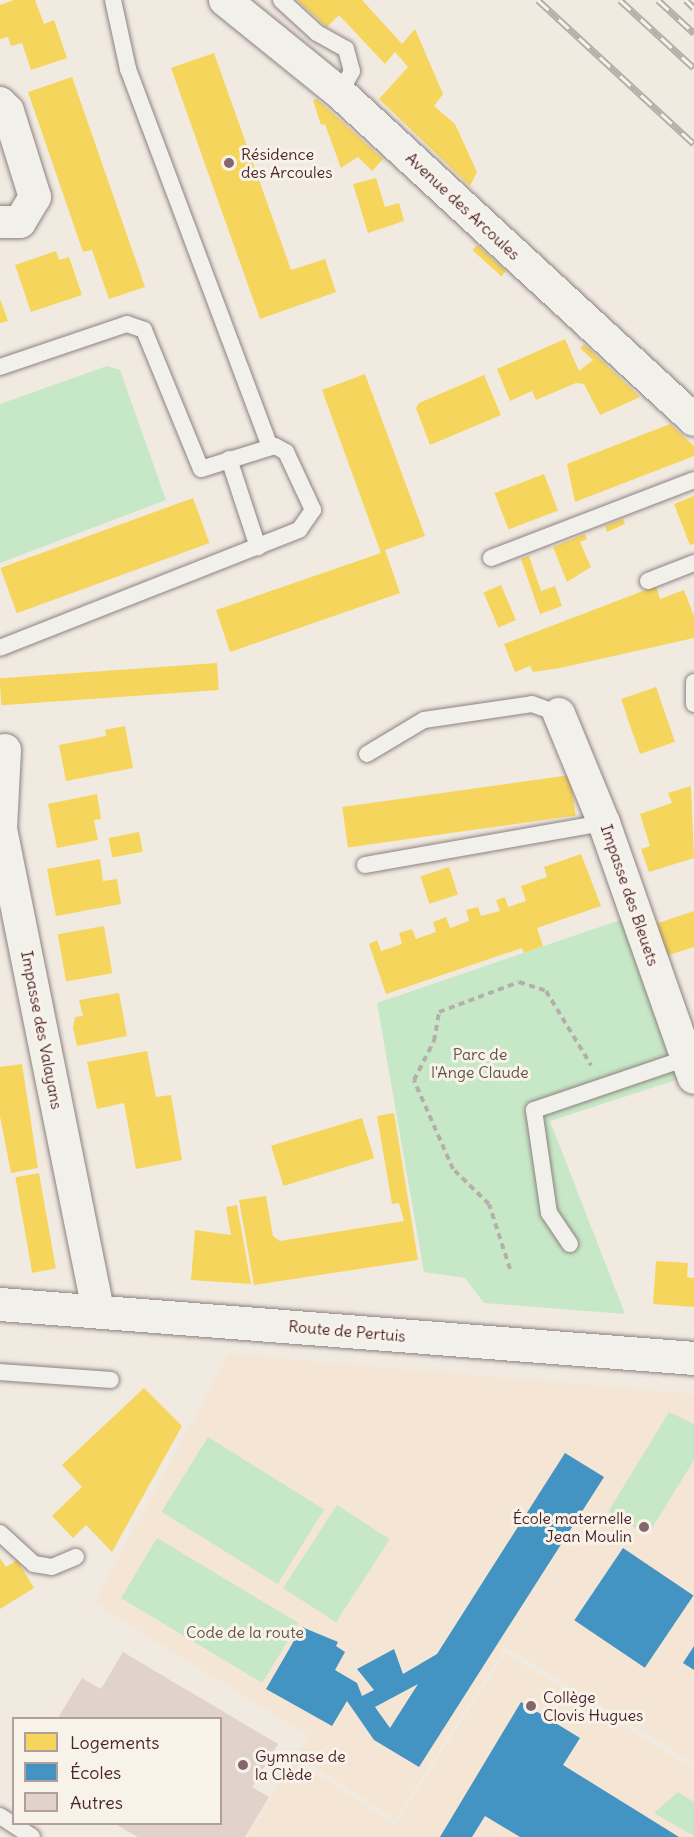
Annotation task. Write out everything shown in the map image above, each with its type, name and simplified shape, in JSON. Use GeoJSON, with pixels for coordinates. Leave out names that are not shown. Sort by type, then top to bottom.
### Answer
{"type":"FeatureCollection","features":[{"type":"Feature","properties":{"kind":"main road","name":"Route de Pertuis"},"geometry":{"type":"LineString","coordinates":[[0,1304],[98,1309],[694,1358]]}},
{"type":"Feature","properties":{"kind":"street","name":"Avenue des Arcoules"},"geometry":{"type":"LineString","coordinates":[[225,0],[340,93],[694,420]]}},
{"type":"Feature","properties":{"kind":"street"},"geometry":{"type":"LineString","coordinates":[[0,103],[9,111],[35,197],[20,222],[0,222]]}},
{"type":"Feature","properties":{"kind":"street","name":"Impasse des Bleuets"},"geometry":{"type":"LineString","coordinates":[[559,714],[604,823],[691,1068]]}},
{"type":"Feature","properties":{"kind":"street","name":"Impasse des Valayans"},"geometry":{"type":"LineString","coordinates":[[5,750],[1,829],[98,1309]]}},
{"type":"Feature","properties":{"kind":"lane"},"geometry":{"type":"LineString","coordinates":[[113,0],[128,69],[269,445]]}},
{"type":"Feature","properties":{"kind":"lane"},"geometry":{"type":"LineString","coordinates":[[281,0],[317,33],[346,49],[352,71],[340,93]]}},
{"type":"Feature","properties":{"kind":"lane"},"geometry":{"type":"LineString","coordinates":[[0,367],[127,324],[144,330],[201,470],[269,445],[286,452],[313,510],[299,530],[0,648]]}},
{"type":"Feature","properties":{"kind":"lane"},"geometry":{"type":"LineString","coordinates":[[229,459],[258,547]]}},
{"type":"Feature","properties":{"kind":"lane"},"geometry":{"type":"LineString","coordinates":[[491,558],[694,480]]}},
{"type":"Feature","properties":{"kind":"lane"},"geometry":{"type":"LineString","coordinates":[[648,581],[694,563]]}},
{"type":"Feature","properties":{"kind":"lane"},"geometry":{"type":"LineString","coordinates":[[694,682],[694,704]]}},
{"type":"Feature","properties":{"kind":"lane"},"geometry":{"type":"LineString","coordinates":[[367,754],[424,720],[532,704],[559,714]]}},
{"type":"Feature","properties":{"kind":"lane"},"geometry":{"type":"LineString","coordinates":[[365,865],[604,823]]}},
{"type":"Feature","properties":{"kind":"lane"},"geometry":{"type":"LineString","coordinates":[[570,1244],[549,1213],[534,1110],[605,1086],[691,1068]]}},
{"type":"Feature","properties":{"kind":"lane"},"geometry":{"type":"LineString","coordinates":[[0,1372],[111,1380]]}},
{"type":"Feature","properties":{"kind":"lane"},"geometry":{"type":"LineString","coordinates":[[0,1533],[34,1564],[51,1567],[76,1557]]}},
{"type":"Feature","properties":{"kind":"lane"},"geometry":{"type":"LineString","coordinates":[[14,1825],[32,1837]]}},
{"type":"Feature","properties":{"kind":"path"},"geometry":{"type":"LineString","coordinates":[[510,1269],[489,1204],[453,1169],[414,1080],[434,1041],[439,1012],[519,982],[546,991],[605,1086]]}},
{"type":"Feature","properties":{"kind":"shaded area"},"geometry":{"type":"Polygon","coordinates":[[[229,1354],[694,1394],[694,1763],[506,1647],[395,1819],[297,1755],[309,1736],[94,1603],[229,1354]]]}},
{"type":"Feature","properties":{"kind":"shaded area","name":"Collège Clovis Hugues"},"geometry":{"type":"Polygon","coordinates":[[[505,1653],[694,1770],[694,1837],[247,1837],[293,1759],[395,1825],[505,1653]]]}},
{"type":"Feature","properties":{"kind":"green space"},"geometry":{"type":"Polygon","coordinates":[[[107,366],[120,370],[166,500],[0,563],[0,404],[107,366]]]}},
{"type":"Feature","properties":{"kind":"green space","name":"Parc de l'Ange Claude"},"geometry":{"type":"Polygon","coordinates":[[[623,919],[679,1079],[550,1121],[625,1314],[484,1303],[465,1278],[424,1272],[377,1003],[623,919]]]}},
{"type":"Feature","properties":{"kind":"green space"},"geometry":{"type":"Polygon","coordinates":[[[669,1412],[694,1424],[694,1460],[652,1528],[642,1532],[608,1512],[669,1412]]]}},
{"type":"Feature","properties":{"kind":"green space"},"geometry":{"type":"Polygon","coordinates":[[[208,1437],[324,1510],[278,1584],[161,1512],[208,1437]]]}},
{"type":"Feature","properties":{"kind":"green space"},"geometry":{"type":"Polygon","coordinates":[[[337,1505],[390,1539],[336,1622],[283,1588],[337,1505]]]}},
{"type":"Feature","properties":{"kind":"green space","name":"Code de la route"},"geometry":{"type":"Polygon","coordinates":[[[157,1538],[298,1623],[262,1683],[121,1598],[157,1538]]]}},
{"type":"Feature","properties":{"kind":"green space"},"geometry":{"type":"Polygon","coordinates":[[[678,1792],[694,1802],[694,1836],[654,1813],[678,1792]]]}},
{"type":"Feature","properties":{"kind":"building: Logements"},"geometry":{"type":"Polygon","coordinates":[[[14,0],[35,0],[44,24],[54,20],[67,58],[31,70],[22,43],[11,46],[8,37],[0,39],[0,5],[14,0]]]}},
{"type":"Feature","properties":{"kind":"building: Logements"},"geometry":{"type":"Polygon","coordinates":[[[297,0],[362,0],[402,44],[415,29],[443,94],[434,106],[455,124],[477,172],[470,186],[379,99],[408,67],[395,52],[385,64],[339,15],[327,27],[297,0]]]}},
{"type":"Feature","properties":{"kind":"building: Logements","name":"Résidence des Arcoules"},"geometry":{"type":"Polygon","coordinates":[[[214,53],[291,270],[325,259],[336,292],[260,319],[171,68],[214,53]]]}},
{"type":"Feature","properties":{"kind":"building: Logements"},"geometry":{"type":"Polygon","coordinates":[[[72,77],[145,287],[109,299],[92,250],[83,252],[28,92],[72,77]]]}},
{"type":"Feature","properties":{"kind":"building: Logements"},"geometry":{"type":"Polygon","coordinates":[[[317,99],[383,159],[372,171],[358,157],[341,168],[325,124],[321,125],[313,100],[317,99]]]}},
{"type":"Feature","properties":{"kind":"building: Logements"},"geometry":{"type":"Polygon","coordinates":[[[376,178],[385,207],[399,203],[404,221],[368,233],[353,184],[376,178]]]}},
{"type":"Feature","properties":{"kind":"building: Logements"},"geometry":{"type":"Polygon","coordinates":[[[477,245],[506,271],[501,276],[472,250],[477,245]]]}},
{"type":"Feature","properties":{"kind":"building: Logements"},"geometry":{"type":"Polygon","coordinates":[[[56,251],[59,260],[69,257],[82,295],[31,312],[15,265],[56,251]]]}},
{"type":"Feature","properties":{"kind":"building: Logements"},"geometry":{"type":"Polygon","coordinates":[[[0,299],[8,321],[0,323],[0,299]]]}},
{"type":"Feature","properties":{"kind":"building: Logements"},"geometry":{"type":"Polygon","coordinates":[[[565,339],[579,371],[593,360],[580,348],[584,344],[640,397],[600,415],[584,384],[576,383],[536,400],[532,391],[510,401],[497,369],[565,339]]]}},
{"type":"Feature","properties":{"kind":"building: Logements"},"geometry":{"type":"Polygon","coordinates":[[[365,374],[425,536],[385,550],[400,593],[230,652],[216,610],[381,553],[322,390],[365,374]]]}},
{"type":"Feature","properties":{"kind":"building: Logements"},"geometry":{"type":"Polygon","coordinates":[[[484,375],[501,415],[430,445],[416,408],[419,403],[484,375]]]}},
{"type":"Feature","properties":{"kind":"building: Logements"},"geometry":{"type":"Polygon","coordinates":[[[670,424],[694,446],[694,456],[575,502],[567,464],[670,424]]]}},
{"type":"Feature","properties":{"kind":"building: Logements"},"geometry":{"type":"Polygon","coordinates":[[[544,474],[558,510],[508,529],[495,493],[544,474]]]}},
{"type":"Feature","properties":{"kind":"building: Logements"},"geometry":{"type":"Polygon","coordinates":[[[694,496],[694,544],[690,545],[674,504],[694,496]]]}},
{"type":"Feature","properties":{"kind":"building: Logements"},"geometry":{"type":"Polygon","coordinates":[[[193,498],[209,543],[17,613],[0,568],[193,498]]]}},
{"type":"Feature","properties":{"kind":"building: Logements"},"geometry":{"type":"Polygon","coordinates":[[[623,519],[625,524],[607,532],[605,526],[623,519]]]}},
{"type":"Feature","properties":{"kind":"building: Logements"},"geometry":{"type":"Polygon","coordinates":[[[585,534],[587,539],[580,542],[591,567],[567,582],[553,547],[585,534]]]}},
{"type":"Feature","properties":{"kind":"building: Logements"},"geometry":{"type":"Polygon","coordinates":[[[529,556],[541,591],[555,586],[562,606],[540,614],[521,559],[529,556]]]}},
{"type":"Feature","properties":{"kind":"building: Logements"},"geometry":{"type":"Polygon","coordinates":[[[501,585],[516,620],[498,627],[484,592],[501,585]]]}},
{"type":"Feature","properties":{"kind":"building: Logements"},"geometry":{"type":"Polygon","coordinates":[[[656,586],[660,599],[684,590],[694,616],[694,638],[560,668],[533,672],[530,666],[515,672],[504,644],[656,586]]]}},
{"type":"Feature","properties":{"kind":"building: Logements"},"geometry":{"type":"Polygon","coordinates":[[[217,663],[219,690],[1,705],[0,678],[217,663]]]}},
{"type":"Feature","properties":{"kind":"building: Logements"},"geometry":{"type":"Polygon","coordinates":[[[656,687],[675,742],[640,754],[621,699],[656,687]]]}},
{"type":"Feature","properties":{"kind":"building: Logements"},"geometry":{"type":"Polygon","coordinates":[[[125,726],[133,768],[66,781],[59,745],[106,736],[105,730],[125,726]]]}},
{"type":"Feature","properties":{"kind":"building: Logements"},"geometry":{"type":"Polygon","coordinates":[[[570,775],[576,816],[348,848],[342,807],[570,775]]]}},
{"type":"Feature","properties":{"kind":"building: Logements"},"geometry":{"type":"Polygon","coordinates":[[[691,786],[694,858],[649,872],[641,849],[650,846],[640,814],[672,803],[668,793],[691,786]]]}},
{"type":"Feature","properties":{"kind":"building: Logements"},"geometry":{"type":"Polygon","coordinates":[[[97,794],[101,819],[94,820],[98,840],[57,848],[48,804],[97,794]]]}},
{"type":"Feature","properties":{"kind":"building: Logements"},"geometry":{"type":"Polygon","coordinates":[[[139,832],[143,852],[112,858],[109,838],[139,832]]]}},
{"type":"Feature","properties":{"kind":"building: Logements"},"geometry":{"type":"Polygon","coordinates":[[[581,854],[601,906],[537,928],[543,946],[524,953],[522,948],[386,994],[369,944],[377,940],[381,951],[402,944],[399,933],[412,929],[416,939],[436,932],[433,922],[446,917],[450,928],[469,921],[466,910],[478,907],[481,916],[500,911],[496,900],[505,897],[508,907],[526,901],[521,886],[547,877],[544,867],[581,854]]]}},
{"type":"Feature","properties":{"kind":"building: Logements"},"geometry":{"type":"Polygon","coordinates":[[[100,859],[103,881],[117,879],[121,904],[56,916],[47,869],[100,859]]]}},
{"type":"Feature","properties":{"kind":"building: Logements"},"geometry":{"type":"Polygon","coordinates":[[[449,867],[458,895],[429,904],[420,876],[449,867]]]}},
{"type":"Feature","properties":{"kind":"building: Logements"},"geometry":{"type":"Polygon","coordinates":[[[694,911],[694,947],[663,957],[652,925],[694,911]]]}},
{"type":"Feature","properties":{"kind":"building: Logements"},"geometry":{"type":"Polygon","coordinates":[[[104,926],[112,973],[66,981],[58,934],[104,926]]]}},
{"type":"Feature","properties":{"kind":"building: Logements"},"geometry":{"type":"Polygon","coordinates":[[[119,993],[127,1036],[77,1046],[73,1028],[75,1017],[83,1016],[79,1000],[119,993]]]}},
{"type":"Feature","properties":{"kind":"building: Logements"},"geometry":{"type":"Polygon","coordinates":[[[147,1051],[156,1097],[171,1095],[182,1160],[136,1169],[124,1103],[97,1109],[87,1062],[147,1051]]]}},
{"type":"Feature","properties":{"kind":"building: Logements"},"geometry":{"type":"Polygon","coordinates":[[[22,1064],[38,1168],[11,1173],[0,1116],[0,1067],[22,1064]]]}},
{"type":"Feature","properties":{"kind":"building: Logements"},"geometry":{"type":"Polygon","coordinates":[[[394,1113],[418,1260],[254,1285],[239,1200],[266,1196],[273,1236],[280,1241],[404,1221],[399,1203],[392,1204],[377,1116],[394,1113]]]}},
{"type":"Feature","properties":{"kind":"building: Logements"},"geometry":{"type":"Polygon","coordinates":[[[362,1118],[374,1158],[283,1186],[271,1146],[362,1118]]]}},
{"type":"Feature","properties":{"kind":"building: Logements"},"geometry":{"type":"Polygon","coordinates":[[[39,1173],[56,1269],[32,1273],[15,1177],[39,1173]]]}},
{"type":"Feature","properties":{"kind":"building: Logements"},"geometry":{"type":"Polygon","coordinates":[[[237,1205],[251,1284],[191,1280],[195,1230],[231,1235],[226,1207],[237,1205]]]}},
{"type":"Feature","properties":{"kind":"building: Logements"},"geometry":{"type":"Polygon","coordinates":[[[656,1261],[688,1263],[687,1277],[694,1278],[694,1307],[653,1304],[656,1261]]]}},
{"type":"Feature","properties":{"kind":"building: Logements"},"geometry":{"type":"Polygon","coordinates":[[[144,1388],[182,1426],[112,1552],[86,1525],[73,1538],[52,1516],[82,1487],[62,1465],[144,1388]]]}},
{"type":"Feature","properties":{"kind":"building: Logements"},"geometry":{"type":"Polygon","coordinates":[[[0,1558],[6,1567],[17,1560],[34,1588],[0,1609],[0,1558]]]}},
{"type":"Feature","properties":{"kind":"building: Écoles"},"geometry":{"type":"Polygon","coordinates":[[[565,1453],[604,1477],[419,1767],[374,1740],[347,1701],[332,1726],[266,1689],[302,1627],[338,1642],[336,1646],[345,1652],[335,1670],[357,1683],[362,1696],[374,1690],[357,1669],[394,1649],[403,1674],[437,1654],[565,1453]],[[418,1684],[375,1707],[390,1728],[418,1684]]]}},
{"type":"Feature","properties":{"kind":"building: Écoles"},"geometry":{"type":"Polygon","coordinates":[[[623,1548],[693,1596],[645,1668],[574,1620],[623,1548]]]}},
{"type":"Feature","properties":{"kind":"building: Écoles"},"geometry":{"type":"Polygon","coordinates":[[[694,1646],[694,1670],[683,1663],[694,1646]]]}},
{"type":"Feature","properties":{"kind":"building: Écoles"},"geometry":{"type":"Polygon","coordinates":[[[521,1702],[580,1738],[563,1765],[679,1837],[520,1837],[485,1816],[472,1837],[440,1837],[521,1702]]]}},
{"type":"Feature","properties":{"kind":"building: Autres","name":"Gymnase de la Clède"},"geometry":{"type":"Polygon","coordinates":[[[123,1652],[278,1744],[252,1787],[269,1797],[245,1837],[138,1837],[117,1825],[222,1825],[222,1717],[59,1717],[82,1678],[101,1689],[123,1652]]]}},
{"type":"Feature","properties":{"kind":"railway"},"geometry":{"type":"LineString","coordinates":[[538,0],[694,144]]}},
{"type":"Feature","properties":{"kind":"railway"},"geometry":{"type":"LineString","coordinates":[[620,0],[694,68]]}},
{"type":"Feature","properties":{"kind":"railway"},"geometry":{"type":"LineString","coordinates":[[658,0],[694,33]]}},
{"type":"Feature","properties":{"kind":"railway"},"geometry":{"type":"LineString","coordinates":[[686,0],[694,8]]}},
{"type":"Feature","properties":{"kind":"place","name":"Résidence des Arcoules"},"geometry":{"type":"Point","coordinates":[229,163]}},
{"type":"Feature","properties":{"kind":"place","name":"École maternelle Jean Moulin"},"geometry":{"type":"Point","coordinates":[644,1527]}},
{"type":"Feature","properties":{"kind":"place","name":"Collège Clovis Hugues"},"geometry":{"type":"Point","coordinates":[531,1706]}},
{"type":"Feature","properties":{"kind":"place","name":"Gymnase de la Clède"},"geometry":{"type":"Point","coordinates":[243,1765]}}]}
